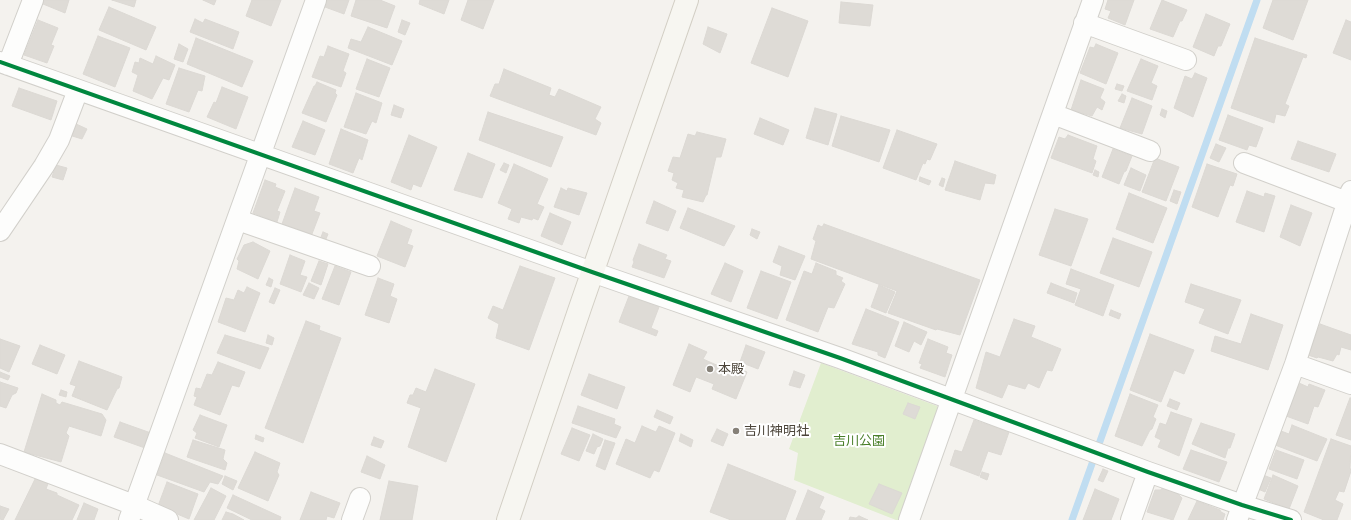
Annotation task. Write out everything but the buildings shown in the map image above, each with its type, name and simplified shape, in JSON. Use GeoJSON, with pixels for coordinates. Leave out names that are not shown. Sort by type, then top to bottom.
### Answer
{"type":"FeatureCollection","features":[{"type":"Feature","properties":{"kind":"street"},"geometry":{"type":"LineString","coordinates":[[33,0],[4,64],[592,272],[832,355],[1148,472],[1240,512],[1291,520]]}},
{"type":"Feature","properties":{"kind":"street"},"geometry":{"type":"LineString","coordinates":[[132,513],[262,155],[316,0]]}},
{"type":"Feature","properties":{"kind":"street"},"geometry":{"type":"LineString","coordinates":[[508,520],[592,272],[687,0]]}},
{"type":"Feature","properties":{"kind":"street"},"geometry":{"type":"LineString","coordinates":[[909,520],[1093,0]]}},
{"type":"Feature","properties":{"kind":"street"},"geometry":{"type":"LineString","coordinates":[[1084,23],[1186,60]]}},
{"type":"Feature","properties":{"kind":"street"},"geometry":{"type":"LineString","coordinates":[[0,231],[44,166],[55,147],[78,90]]}},
{"type":"Feature","properties":{"kind":"street"},"geometry":{"type":"LineString","coordinates":[[1053,114],[1150,151]]}},
{"type":"Feature","properties":{"kind":"street"},"geometry":{"type":"LineString","coordinates":[[1240,512],[1295,364],[1349,197],[1244,163]]}},
{"type":"Feature","properties":{"kind":"street"},"geometry":{"type":"LineString","coordinates":[[238,220],[370,266]]}},
{"type":"Feature","properties":{"kind":"street"},"geometry":{"type":"LineString","coordinates":[[1295,364],[1351,384]]}},
{"type":"Feature","properties":{"kind":"street"},"geometry":{"type":"LineString","coordinates":[[0,454],[132,513],[168,520]]}},
{"type":"Feature","properties":{"kind":"street"},"geometry":{"type":"LineString","coordinates":[[1131,520],[1148,472]]}},
{"type":"Feature","properties":{"kind":"street"},"geometry":{"type":"LineString","coordinates":[[352,520],[360,498]]}},
{"type":"Feature","properties":{"kind":"green space","name":"吉川公園"},"geometry":{"type":"Polygon","coordinates":[[[821,363],[937,406],[941,413],[900,520],[896,520],[794,480],[798,453],[789,449],[821,363]]]}},
{"type":"Feature","properties":{"kind":"waterway"},"geometry":{"type":"LineString","coordinates":[[1072,520],[1257,0]]}},
{"type":"Feature","properties":{"kind":"cycle path"},"geometry":{"type":"LineString","coordinates":[[0,62],[592,272],[840,358],[1148,472],[1242,505],[1291,520]]}},
{"type":"Feature","properties":{"kind":"place","name":"本殿"},"geometry":{"type":"Point","coordinates":[710,369]}},
{"type":"Feature","properties":{"kind":"place","name":"吉川神明社"},"geometry":{"type":"Point","coordinates":[736,431]}}]}
